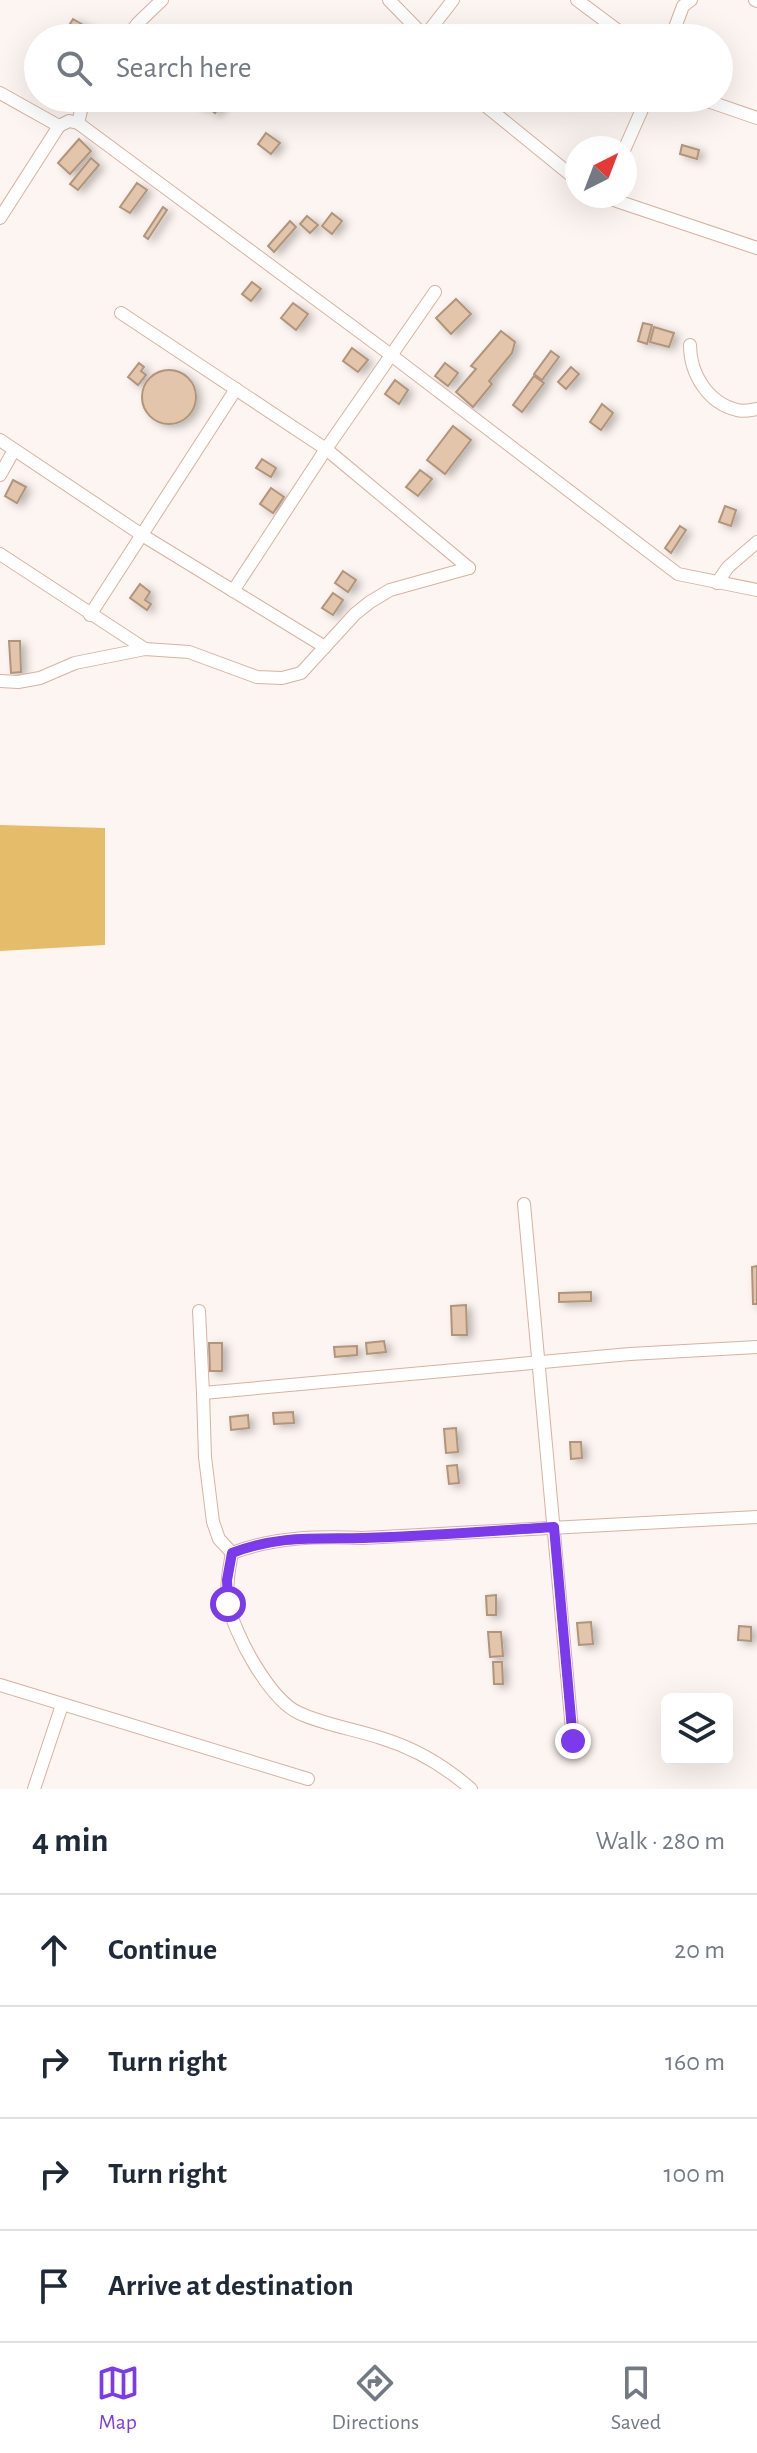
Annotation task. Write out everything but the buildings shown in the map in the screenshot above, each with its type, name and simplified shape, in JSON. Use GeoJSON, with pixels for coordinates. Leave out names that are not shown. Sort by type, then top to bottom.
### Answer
{"type":"FeatureCollection","features":[{"type":"Feature","properties":{"kind":"street"},"geometry":{"type":"LineString","coordinates":[[137,24],[162,0]]}},
{"type":"Feature","properties":{"kind":"street"},"geometry":{"type":"LineString","coordinates":[[389,0],[413,24]]}},
{"type":"Feature","properties":{"kind":"street"},"geometry":{"type":"LineString","coordinates":[[435,24],[453,0]]}},
{"type":"Feature","properties":{"kind":"street"},"geometry":{"type":"LineString","coordinates":[[577,0],[609,24]]}},
{"type":"Feature","properties":{"kind":"street"},"geometry":{"type":"LineString","coordinates":[[676,24],[683,6],[691,0]]}},
{"type":"Feature","properties":{"kind":"street"},"geometry":{"type":"LineString","coordinates":[[0,93],[24,106]]}},
{"type":"Feature","properties":{"kind":"street"},"geometry":{"type":"LineString","coordinates":[[733,110],[757,118]]}},
{"type":"Feature","properties":{"kind":"street"},"geometry":{"type":"LineString","coordinates":[[34,112],[59,126]]}},
{"type":"Feature","properties":{"kind":"street"},"geometry":{"type":"LineString","coordinates":[[78,123],[81,112]]}},
{"type":"Feature","properties":{"kind":"street"},"geometry":{"type":"LineString","coordinates":[[493,112],[565,170]]}},
{"type":"Feature","properties":{"kind":"street"},"geometry":{"type":"LineString","coordinates":[[630,136],[641,112]]}},
{"type":"Feature","properties":{"kind":"street"},"geometry":{"type":"LineString","coordinates":[[2,211],[59,126],[69,121],[78,123],[391,355],[678,574],[757,590]]}},
{"type":"Feature","properties":{"kind":"street"},"geometry":{"type":"LineString","coordinates":[[637,207],[757,248]]}},
{"type":"Feature","properties":{"kind":"street"},"geometry":{"type":"LineString","coordinates":[[233,591],[326,449],[435,292]]}},
{"type":"Feature","properties":{"kind":"street"},"geometry":{"type":"LineString","coordinates":[[0,681],[40,678],[75,663],[145,649],[189,652],[257,677],[282,678],[301,673],[355,614],[390,590],[469,568],[326,449],[121,313]]}},
{"type":"Feature","properties":{"kind":"street"},"geometry":{"type":"LineString","coordinates":[[690,345],[698,381],[714,399],[738,411],[757,409]]}},
{"type":"Feature","properties":{"kind":"street"},"geometry":{"type":"LineString","coordinates":[[90,615],[236,389]]}},
{"type":"Feature","properties":{"kind":"street"},"geometry":{"type":"LineString","coordinates":[[0,440],[142,535],[325,647]]}},
{"type":"Feature","properties":{"kind":"street"},"geometry":{"type":"LineString","coordinates":[[0,475],[14,450]]}},
{"type":"Feature","properties":{"kind":"street"},"geometry":{"type":"LineString","coordinates":[[717,583],[728,567],[757,542]]}},
{"type":"Feature","properties":{"kind":"street"},"geometry":{"type":"LineString","coordinates":[[0,554],[145,649]]}},
{"type":"Feature","properties":{"kind":"street"},"geometry":{"type":"LineString","coordinates":[[524,1204],[573,1741]]}},
{"type":"Feature","properties":{"kind":"street"},"geometry":{"type":"LineString","coordinates":[[199,1311],[205,1457],[213,1522],[219,1539],[232,1553]]}},
{"type":"Feature","properties":{"kind":"street"},"geometry":{"type":"LineString","coordinates":[[203,1393],[630,1354],[757,1347]]}},
{"type":"Feature","properties":{"kind":"street"},"geometry":{"type":"LineString","coordinates":[[232,1553],[265,1542],[318,1536],[363,1538],[757,1517]]}},
{"type":"Feature","properties":{"kind":"street"},"geometry":{"type":"LineString","coordinates":[[232,1553],[227,1580],[228,1604],[253,1661],[270,1689],[283,1703],[313,1718],[384,1738],[449,1770],[471,1789]]}},
{"type":"Feature","properties":{"kind":"street"},"geometry":{"type":"LineString","coordinates":[[0,1685],[308,1779]]}},
{"type":"Feature","properties":{"kind":"street"},"geometry":{"type":"LineString","coordinates":[[34,1789],[62,1705]]}},
{"type":"Feature","properties":{"kind":"shaded area"},"geometry":{"type":"Polygon","coordinates":[[[0,825],[105,828],[105,945],[0,951],[0,825]]]}},
{"type":"Feature","properties":{"kind":"route"},"geometry":{"type":"LineString","coordinates":[[228,1604],[227,1580],[232,1553],[254,1544],[318,1536],[363,1538],[554,1527],[573,1741]]}}]}
